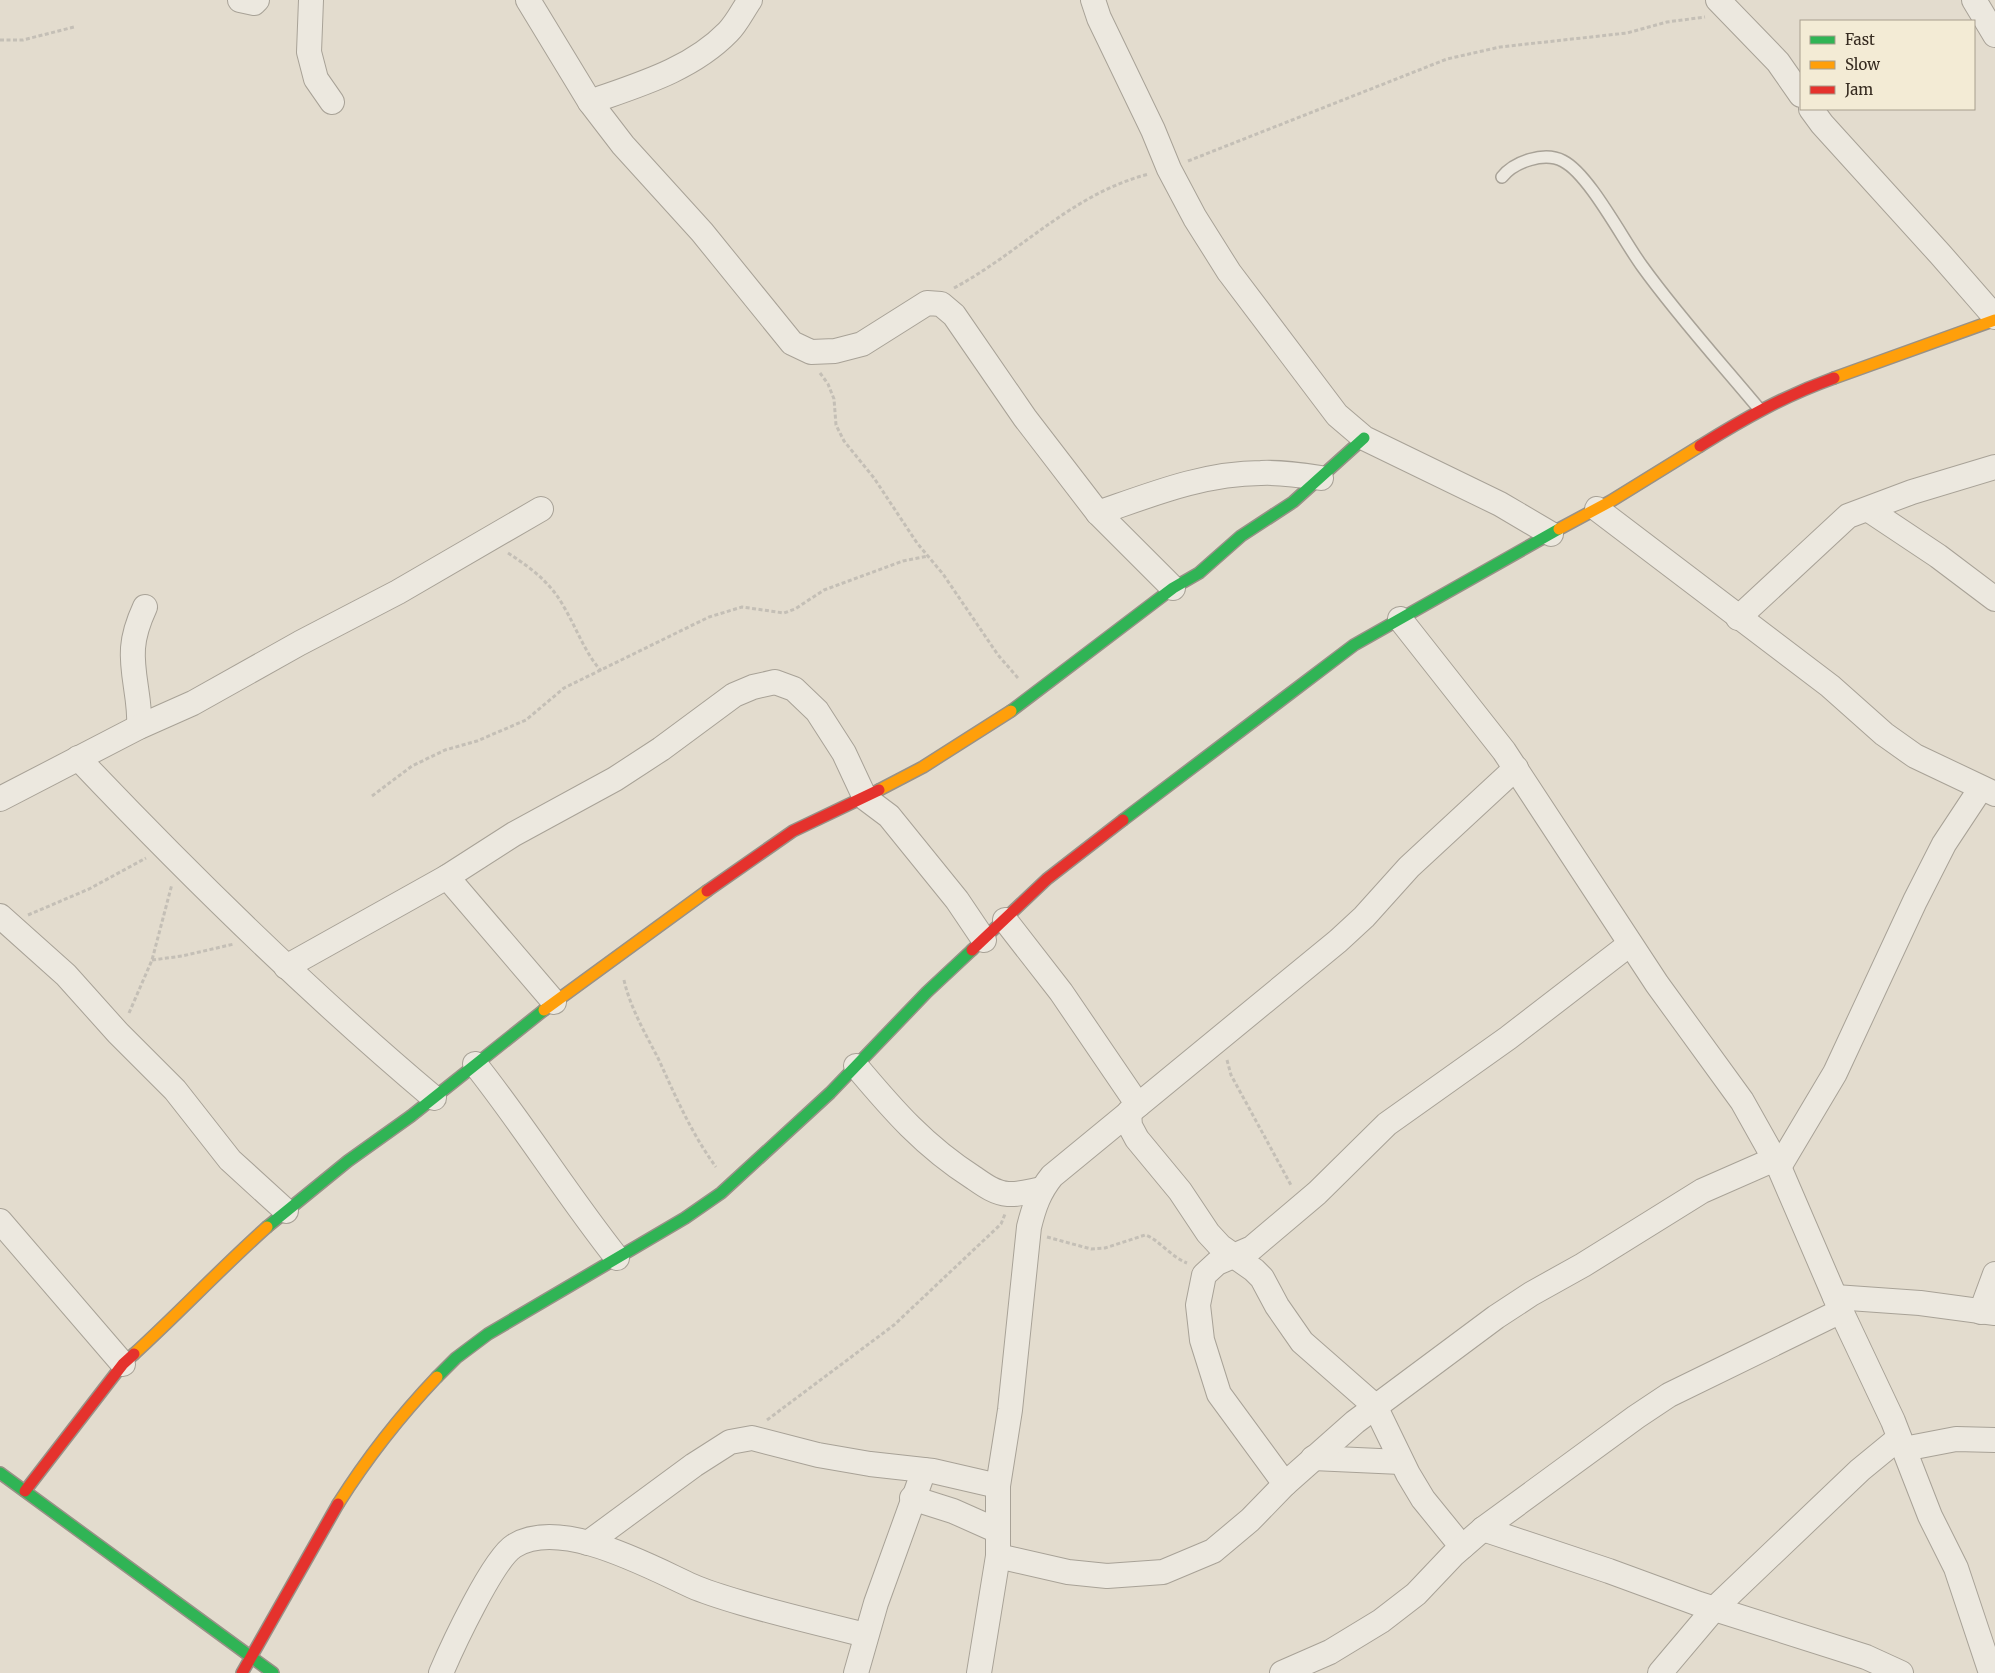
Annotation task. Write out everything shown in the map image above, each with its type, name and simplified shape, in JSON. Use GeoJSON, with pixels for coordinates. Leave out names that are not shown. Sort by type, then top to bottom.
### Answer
{"type":"FeatureCollection","features":[{"type":"Feature","properties":{"kind":"street"},"geometry":{"type":"LineString","coordinates":[[240,0],[254,3],[258,0]]}},
{"type":"Feature","properties":{"kind":"street"},"geometry":{"type":"LineString","coordinates":[[311,0],[308,25],[309,52],[316,80],[332,102]]}},
{"type":"Feature","properties":{"kind":"street"},"geometry":{"type":"LineString","coordinates":[[528,0],[590,102],[623,145],[714,247],[792,343],[811,352],[835,351],[862,344],[927,303],[941,304],[954,314],[1025,418],[1098,514],[1173,588]]}},
{"type":"Feature","properties":{"kind":"street"},"geometry":{"type":"LineString","coordinates":[[590,102],[664,76],[702,54],[729,31],[750,0]]}},
{"type":"Feature","properties":{"kind":"street"},"geometry":{"type":"LineString","coordinates":[[1094,0],[1099,18],[1153,130],[1169,169],[1195,218],[1229,272],[1337,415],[1364,438],[1500,504],[1551,534]]}},
{"type":"Feature","properties":{"kind":"street"},"geometry":{"type":"LineString","coordinates":[[1974,0],[1995,35]]}},
{"type":"Feature","properties":{"kind":"street"},"geometry":{"type":"LineString","coordinates":[[1727,6],[1778,62],[1800,94]]}},
{"type":"Feature","properties":{"kind":"street"},"geometry":{"type":"LineString","coordinates":[[242,1673],[253,1657],[310,1550],[362,1465],[415,1400],[456,1358],[488,1334],[685,1218],[730,1185],[830,1093],[927,992],[1047,880],[1279,700],[1354,645],[1597,509],[1760,410],[1803,389],[1995,318],[1934,247],[1822,124],[1812,110]]}},
{"type":"Feature","properties":{"kind":"street"},"geometry":{"type":"LineString","coordinates":[[25,1491],[123,1364],[181,1311],[231,1259],[286,1210],[348,1160],[434,1098],[554,1002],[729,874],[793,832],[866,798],[923,767],[1033,695],[1173,588],[1199,573],[1241,536],[1293,502],[1364,438]]}},
{"type":"Feature","properties":{"kind":"street"},"geometry":{"type":"LineString","coordinates":[[1738,618],[1848,516],[1869,510],[1912,492],[1995,467]]}},
{"type":"Feature","properties":{"kind":"street"},"geometry":{"type":"LineString","coordinates":[[1098,514],[1188,483],[1235,474],[1261,472],[1321,478]]}},
{"type":"Feature","properties":{"kind":"street"},"geometry":{"type":"LineString","coordinates":[[0,799],[139,727],[201,699],[300,642],[398,592],[541,509]]}},
{"type":"Feature","properties":{"kind":"street"},"geometry":{"type":"LineString","coordinates":[[998,1556],[1068,1572],[1107,1576],[1163,1572],[1213,1551],[1250,1520],[1313,1458],[1375,1406],[1531,1294],[1584,1265],[1623,1238],[1702,1191],[1777,1163],[1835,1074],[1915,901],[1944,844],[1988,791],[1915,756],[1884,734],[1830,686],[1738,618],[1597,509]]}},
{"type":"Feature","properties":{"kind":"street"},"geometry":{"type":"LineString","coordinates":[[1869,510],[1938,556],[1995,600]]}},
{"type":"Feature","properties":{"kind":"street"},"geometry":{"type":"LineString","coordinates":[[139,727],[140,703],[132,649],[136,629],[145,607]]}},
{"type":"Feature","properties":{"kind":"street"},"geometry":{"type":"LineString","coordinates":[[1400,619],[1516,768],[1630,944],[1742,1101],[1777,1163],[1838,1304],[1902,1443],[1930,1516],[1956,1568],[1992,1673]]}},
{"type":"Feature","properties":{"kind":"street"},"geometry":{"type":"LineString","coordinates":[[286,967],[447,877],[514,834],[615,780],[661,749],[734,695],[754,687],[775,682],[794,690],[817,710],[844,753],[866,798],[889,816],[957,900],[984,940]]}},
{"type":"Feature","properties":{"kind":"street"},"geometry":{"type":"LineString","coordinates":[[78,758],[170,855],[254,937],[356,1032],[434,1098]]}},
{"type":"Feature","properties":{"kind":"street"},"geometry":{"type":"LineString","coordinates":[[979,1673],[998,1556],[998,1486],[1010,1410],[1030,1227],[1034,1207],[1042,1189],[1052,1176],[1133,1108],[1222,1038],[1338,941],[1364,917],[1409,866],[1516,768]]}},
{"type":"Feature","properties":{"kind":"street"},"geometry":{"type":"LineString","coordinates":[[447,877],[554,1002]]}},
{"type":"Feature","properties":{"kind":"street"},"geometry":{"type":"LineString","coordinates":[[5,920],[66,975],[118,1033],[175,1090],[230,1160],[286,1210]]}},
{"type":"Feature","properties":{"kind":"street"},"geometry":{"type":"LineString","coordinates":[[1004,920],[1061,992],[1133,1108],[1130,1126],[1137,1139],[1180,1191],[1208,1233],[1262,1278],[1276,1306],[1302,1342],[1375,1406],[1401,1462],[1423,1499],[1462,1547]]}},
{"type":"Feature","properties":{"kind":"street"},"geometry":{"type":"LineString","coordinates":[[1285,1484],[1219,1394],[1210,1370],[1202,1340],[1198,1304],[1201,1284],[1210,1267],[1252,1248],[1304,1204],[1387,1124],[1508,1038],[1630,944]]}},
{"type":"Feature","properties":{"kind":"street"},"geometry":{"type":"LineString","coordinates":[[475,1064],[504,1100],[578,1208],[617,1258]]}},
{"type":"Feature","properties":{"kind":"street"},"geometry":{"type":"LineString","coordinates":[[856,1066],[907,1125],[931,1148],[991,1189],[1007,1194],[1042,1189]]}},
{"type":"Feature","properties":{"kind":"street"},"geometry":{"type":"LineString","coordinates":[[0,1221],[123,1364]]}},
{"type":"Feature","properties":{"kind":"street"},"geometry":{"type":"LineString","coordinates":[[1282,1673],[1330,1652],[1381,1622],[1416,1594],[1462,1547],[1483,1529],[1591,1448],[1670,1395],[1838,1304],[1920,1304],[1988,1312],[1995,1274]]}},
{"type":"Feature","properties":{"kind":"street"},"geometry":{"type":"LineString","coordinates":[[588,1542],[694,1465],[730,1442],[748,1438],[870,1464],[924,1470],[998,1486]]}},
{"type":"Feature","properties":{"kind":"street"},"geometry":{"type":"LineString","coordinates":[[1660,1673],[1714,1609],[1860,1470],[1902,1443],[1956,1439],[1995,1440]]}},
{"type":"Feature","properties":{"kind":"street"},"geometry":{"type":"LineString","coordinates":[[1313,1458],[1401,1462]]}},
{"type":"Feature","properties":{"kind":"street"},"geometry":{"type":"LineString","coordinates":[[856,1673],[876,1603],[912,1498],[924,1470]]}},
{"type":"Feature","properties":{"kind":"street"},"geometry":{"type":"LineString","coordinates":[[0,1473],[273,1673]]}},
{"type":"Feature","properties":{"kind":"street"},"geometry":{"type":"LineString","coordinates":[[912,1498],[998,1530]]}},
{"type":"Feature","properties":{"kind":"street"},"geometry":{"type":"LineString","coordinates":[[1483,1529],[1714,1609],[1866,1657],[1900,1673]]}},
{"type":"Feature","properties":{"kind":"street"},"geometry":{"type":"LineString","coordinates":[[441,1673],[494,1569],[512,1547],[526,1539],[536,1537],[588,1542],[634,1558],[695,1587],[742,1603],[866,1635]]}},
{"type":"Feature","properties":{"kind":"lane"},"geometry":{"type":"LineString","coordinates":[[1502,177],[1509,168],[1546,156],[1563,160],[1584,178],[1642,267],[1760,410]]}},
{"type":"Feature","properties":{"kind":"path"},"geometry":{"type":"LineString","coordinates":[[927,303],[972,278],[1060,215],[1124,182],[1169,169],[1278,124],[1357,96],[1447,59],[1500,47],[1627,33],[1727,6]]}},
{"type":"Feature","properties":{"kind":"path"},"geometry":{"type":"LineString","coordinates":[[0,40],[23,40],[74,27]]}},
{"type":"Feature","properties":{"kind":"path"},"geometry":{"type":"LineString","coordinates":[[814,367],[828,384],[834,399],[836,425],[844,441],[874,478],[1003,661],[1033,695]]}},
{"type":"Feature","properties":{"kind":"path"},"geometry":{"type":"LineString","coordinates":[[489,540],[531,569],[553,589],[564,606],[584,648],[601,671]]}},
{"type":"Feature","properties":{"kind":"path"},"geometry":{"type":"LineString","coordinates":[[372,796],[412,766],[445,750],[478,741],[526,720],[564,688],[725,610],[742,607],[784,613],[795,609],[824,590],[903,561],[928,556]]}},
{"type":"Feature","properties":{"kind":"path"},"geometry":{"type":"LineString","coordinates":[[5,920],[89,889],[170,855]]}},
{"type":"Feature","properties":{"kind":"path"},"geometry":{"type":"LineString","coordinates":[[118,1033],[132,1007],[152,960],[170,855]]}},
{"type":"Feature","properties":{"kind":"path"},"geometry":{"type":"LineString","coordinates":[[152,960],[210,951],[254,937]]}},
{"type":"Feature","properties":{"kind":"path"},"geometry":{"type":"LineString","coordinates":[[620,953],[624,983],[640,1021],[701,1147],[730,1185]]}},
{"type":"Feature","properties":{"kind":"path"},"geometry":{"type":"LineString","coordinates":[[1222,1038],[1231,1075],[1274,1152],[1284,1175],[1304,1204]]}},
{"type":"Feature","properties":{"kind":"path"},"geometry":{"type":"LineString","coordinates":[[748,1438],[760,1425],[900,1319],[1001,1224],[1008,1206],[1007,1194]]}},
{"type":"Feature","properties":{"kind":"path"},"geometry":{"type":"LineString","coordinates":[[1030,1227],[1052,1240],[1091,1249],[1105,1248],[1145,1235],[1151,1236],[1165,1250],[1186,1263],[1210,1267]]}},
{"type":"Feature","properties":{"kind":"traffic: fast"},"geometry":{"type":"LineString","coordinates":[[1011,711],[1173,588],[1199,573],[1241,536],[1293,502],[1364,438]]}},
{"type":"Feature","properties":{"kind":"traffic: fast"},"geometry":{"type":"LineString","coordinates":[[1123,820],[1354,645],[1559,529]]}},
{"type":"Feature","properties":{"kind":"traffic: fast"},"geometry":{"type":"LineString","coordinates":[[437,1377],[456,1358],[488,1334],[685,1218],[721,1193],[830,1093],[927,992],[972,950]]}},
{"type":"Feature","properties":{"kind":"traffic: fast"},"geometry":{"type":"LineString","coordinates":[[267,1227],[348,1161],[411,1116],[544,1010]]}},
{"type":"Feature","properties":{"kind":"traffic: fast"},"geometry":{"type":"LineString","coordinates":[[0,1473],[273,1673]]}},
{"type":"Feature","properties":{"kind":"traffic: slow"},"geometry":{"type":"LineString","coordinates":[[1834,378],[1995,320]]}},
{"type":"Feature","properties":{"kind":"traffic: slow"},"geometry":{"type":"LineString","coordinates":[[1559,529],[1611,501],[1700,446]]}},
{"type":"Feature","properties":{"kind":"traffic: slow"},"geometry":{"type":"LineString","coordinates":[[879,790],[923,767],[1011,711]]}},
{"type":"Feature","properties":{"kind":"traffic: slow"},"geometry":{"type":"LineString","coordinates":[[544,1010],[707,891]]}},
{"type":"Feature","properties":{"kind":"traffic: slow"},"geometry":{"type":"LineString","coordinates":[[134,1354],[267,1227]]}},
{"type":"Feature","properties":{"kind":"traffic: slow"},"geometry":{"type":"LineString","coordinates":[[338,1504],[384,1438],[437,1377]]}},
{"type":"Feature","properties":{"kind":"traffic: jam"},"geometry":{"type":"LineString","coordinates":[[1700,446],[1765,408],[1798,392],[1834,378]]}},
{"type":"Feature","properties":{"kind":"traffic: jam"},"geometry":{"type":"LineString","coordinates":[[707,891],[793,831],[879,790]]}},
{"type":"Feature","properties":{"kind":"traffic: jam"},"geometry":{"type":"LineString","coordinates":[[972,950],[1047,879],[1123,820]]}},
{"type":"Feature","properties":{"kind":"traffic: jam"},"geometry":{"type":"LineString","coordinates":[[25,1491],[123,1364],[134,1354]]}},
{"type":"Feature","properties":{"kind":"traffic: jam"},"geometry":{"type":"LineString","coordinates":[[242,1673],[338,1504]]}}]}
